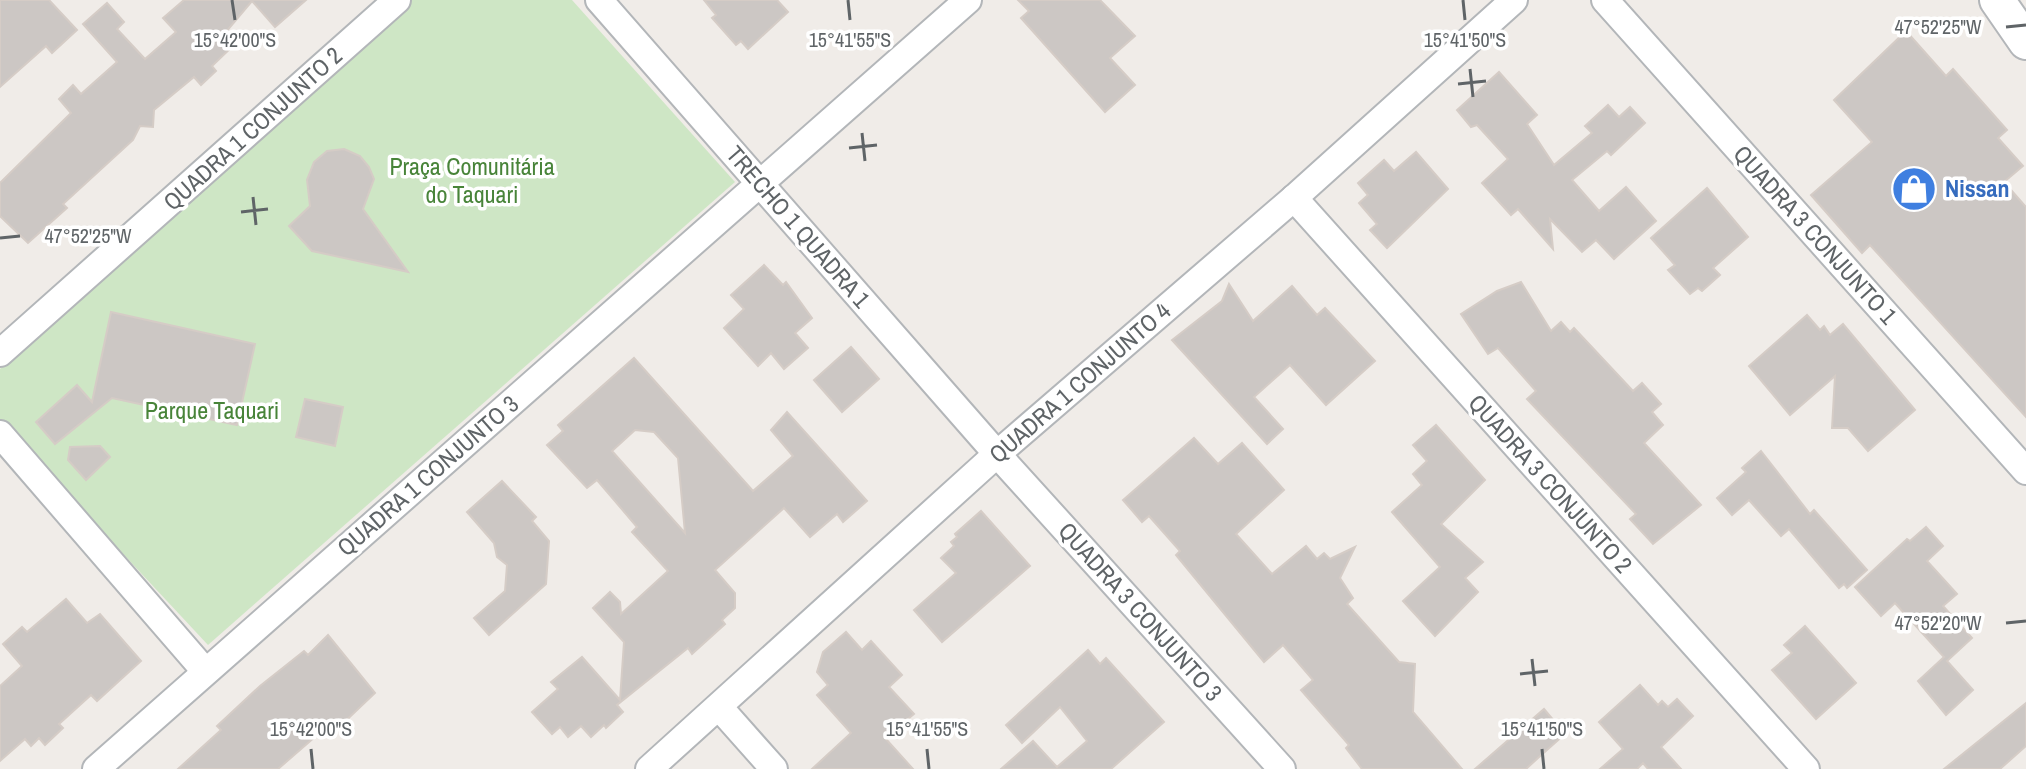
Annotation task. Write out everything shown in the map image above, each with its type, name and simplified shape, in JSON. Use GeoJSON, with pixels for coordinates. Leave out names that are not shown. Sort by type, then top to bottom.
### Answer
{"type":"FeatureCollection","features":[{"type":"Feature","properties":{"kind":"street","name":"QUADRA 1 CONJUNTO 2"},"geometry":{"type":"LineString","coordinates":[[0,353],[397,0]]}},
{"type":"Feature","properties":{"kind":"street","name":"TRECHO 1 QUADRA 1"},"geometry":{"type":"LineString","coordinates":[[599,0],[997,454]]}},
{"type":"Feature","properties":{"kind":"street","name":"QUADRA 1 CONJUNTO 3"},"geometry":{"type":"LineString","coordinates":[[96,769],[968,0]]}},
{"type":"Feature","properties":{"kind":"street","name":"QUADRA 1 CONJUNTO 4"},"geometry":{"type":"LineString","coordinates":[[649,769],[997,454],[1294,198],[1514,0]]}},
{"type":"Feature","properties":{"kind":"street","name":"QUADRA 3 CONJUNTO 1"},"geometry":{"type":"LineString","coordinates":[[1605,0],[2026,471]]}},
{"type":"Feature","properties":{"kind":"street"},"geometry":{"type":"LineString","coordinates":[[1997,0],[2026,42]]}},
{"type":"Feature","properties":{"kind":"street","name":"QUADRA 3 CONJUNTO 2"},"geometry":{"type":"LineString","coordinates":[[1294,198],[1806,769]]}},
{"type":"Feature","properties":{"kind":"street"},"geometry":{"type":"LineString","coordinates":[[0,434],[205,671]]}},
{"type":"Feature","properties":{"kind":"street","name":"QUADRA 3 CONJUNTO 3"},"geometry":{"type":"LineString","coordinates":[[997,454],[1282,769]]}},
{"type":"Feature","properties":{"kind":"street"},"geometry":{"type":"LineString","coordinates":[[719,707],[774,769]]}},
{"type":"Feature","properties":{"kind":"green space","name":"Praça Comunitária do Taquari"},"geometry":{"type":"Polygon","coordinates":[[[412,0],[572,0],[735,182],[208,645],[0,422],[0,369],[412,0]]]}},
{"type":"Feature","properties":{"kind":"building"},"geometry":{"type":"Polygon","coordinates":[[[0,0],[49,0],[77,30],[52,53],[46,46],[0,87],[0,0]]]}},
{"type":"Feature","properties":{"kind":"building"},"geometry":{"type":"Polygon","coordinates":[[[184,0],[306,0],[275,27],[252,1],[225,33],[235,44],[212,66],[216,71],[201,85],[194,77],[154,110],[153,127],[140,126],[133,140],[63,204],[67,208],[28,243],[0,216],[0,183],[71,113],[59,99],[73,85],[81,94],[117,62],[83,24],[107,3],[124,22],[117,29],[145,59],[176,32],[163,18],[184,0]]]}},
{"type":"Feature","properties":{"kind":"building"},"geometry":{"type":"Polygon","coordinates":[[[704,0],[777,0],[788,12],[748,49],[741,41],[736,45],[712,18],[716,15],[704,0]]]}},
{"type":"Feature","properties":{"kind":"building"},"geometry":{"type":"Polygon","coordinates":[[[1018,0],[1100,0],[1135,36],[1110,58],[1135,85],[1105,112],[1021,18],[1029,11],[1018,0]]]}},
{"type":"Feature","properties":{"kind":"building"},"geometry":{"type":"Polygon","coordinates":[[[1906,31],[1946,76],[1953,69],[2007,130],[1998,138],[2023,166],[2004,182],[2026,207],[2026,417],[1870,245],[1862,253],[1811,195],[1872,142],[1834,100],[1906,31]]]}},
{"type":"Feature","properties":{"kind":"building"},"geometry":{"type":"Polygon","coordinates":[[[1499,72],[1537,115],[1527,124],[1554,165],[1592,133],[1585,126],[1608,105],[1619,117],[1630,107],[1645,123],[1611,155],[1607,151],[1572,180],[1599,211],[1626,187],[1656,221],[1614,259],[1596,240],[1582,252],[1550,219],[1553,249],[1518,209],[1511,215],[1482,183],[1508,159],[1477,125],[1471,127],[1457,110],[1499,72]]]}},
{"type":"Feature","properties":{"kind":"building"},"geometry":{"type":"Polygon","coordinates":[[[344,149],[360,156],[369,167],[374,179],[363,209],[408,272],[312,251],[289,226],[310,206],[307,180],[314,162],[327,151],[344,149]]]}},
{"type":"Feature","properties":{"kind":"building"},"geometry":{"type":"Polygon","coordinates":[[[1416,152],[1448,189],[1387,248],[1370,230],[1377,224],[1359,203],[1368,195],[1358,183],[1384,160],[1394,171],[1416,152]]]}},
{"type":"Feature","properties":{"kind":"building"},"geometry":{"type":"Polygon","coordinates":[[[1707,188],[1748,237],[1713,268],[1720,275],[1702,291],[1698,288],[1690,294],[1668,270],[1675,265],[1651,238],[1707,188]]]}},
{"type":"Feature","properties":{"kind":"building"},"geometry":{"type":"Polygon","coordinates":[[[764,265],[783,285],[786,282],[812,318],[795,333],[808,348],[784,369],[771,353],[758,366],[724,328],[744,309],[731,295],[764,265]]]}},
{"type":"Feature","properties":{"kind":"building"},"geometry":{"type":"Polygon","coordinates":[[[1521,282],[1551,331],[1561,322],[1570,332],[1574,328],[1633,391],[1642,383],[1661,404],[1652,412],[1663,425],[1644,443],[1701,505],[1653,544],[1630,519],[1636,514],[1527,399],[1536,391],[1498,348],[1488,354],[1461,314],[1497,291],[1521,282]]]}},
{"type":"Feature","properties":{"kind":"building"},"geometry":{"type":"Polygon","coordinates":[[[1229,284],[1253,321],[1292,286],[1317,315],[1325,308],[1375,361],[1326,405],[1290,365],[1254,397],[1283,429],[1267,444],[1172,340],[1222,301],[1229,284]]]}},
{"type":"Feature","properties":{"kind":"building"},"geometry":{"type":"Polygon","coordinates":[[[111,312],[255,344],[237,425],[112,398],[55,444],[36,422],[77,385],[92,402],[111,312]]]}},
{"type":"Feature","properties":{"kind":"building"},"geometry":{"type":"Polygon","coordinates":[[[1807,315],[1820,330],[1824,326],[1830,335],[1843,324],[1915,410],[1868,451],[1848,428],[1832,428],[1835,376],[1790,415],[1749,366],[1807,315]]]}},
{"type":"Feature","properties":{"kind":"building"},"geometry":{"type":"Polygon","coordinates":[[[851,347],[879,379],[842,412],[814,380],[851,347]]]}},
{"type":"Feature","properties":{"kind":"building"},"geometry":{"type":"Polygon","coordinates":[[[634,358],[753,491],[793,456],[771,430],[787,412],[867,501],[843,522],[837,514],[810,537],[784,508],[715,570],[735,593],[735,608],[722,620],[725,624],[692,654],[688,648],[617,705],[623,712],[606,728],[604,725],[591,737],[581,726],[568,737],[560,727],[552,734],[532,712],[558,689],[551,682],[582,657],[620,700],[624,642],[593,608],[610,592],[620,602],[621,614],[668,571],[632,532],[637,527],[597,480],[587,488],[547,445],[563,431],[558,425],[634,358]],[[635,430],[612,451],[685,533],[678,458],[654,432],[635,430]]]}},
{"type":"Feature","properties":{"kind":"building"},"geometry":{"type":"Polygon","coordinates":[[[305,399],[343,407],[335,446],[296,437],[305,399]]]}},
{"type":"Feature","properties":{"kind":"building"},"geometry":{"type":"Polygon","coordinates":[[[1436,425],[1485,480],[1441,524],[1483,562],[1465,578],[1478,592],[1435,636],[1403,601],[1440,567],[1392,512],[1422,485],[1413,474],[1427,461],[1413,445],[1436,425]]]}},
{"type":"Feature","properties":{"kind":"building"},"geometry":{"type":"Polygon","coordinates":[[[1194,438],[1218,464],[1242,443],[1284,490],[1236,534],[1272,574],[1306,546],[1317,559],[1324,553],[1330,559],[1355,547],[1340,578],[1353,598],[1347,604],[1399,662],[1415,664],[1413,712],[1462,769],[1362,769],[1346,748],[1349,745],[1301,690],[1313,680],[1283,645],[1264,662],[1176,555],[1180,551],[1149,516],[1142,522],[1123,500],[1194,438]]]}},
{"type":"Feature","properties":{"kind":"building"},"geometry":{"type":"Polygon","coordinates":[[[100,446],[110,457],[86,480],[68,460],[70,447],[100,446]]]}},
{"type":"Feature","properties":{"kind":"building"},"geometry":{"type":"Polygon","coordinates":[[[1761,451],[1810,514],[1814,510],[1867,570],[1847,588],[1844,584],[1839,588],[1789,529],[1781,536],[1749,500],[1732,515],[1717,498],[1746,472],[1742,468],[1761,451]]]}},
{"type":"Feature","properties":{"kind":"building"},"geometry":{"type":"Polygon","coordinates":[[[502,481],[536,517],[532,521],[549,541],[546,584],[489,635],[474,618],[505,591],[507,565],[497,557],[494,543],[467,512],[502,481]]]}},
{"type":"Feature","properties":{"kind":"building"},"geometry":{"type":"Polygon","coordinates":[[[981,511],[1030,566],[942,642],[914,610],[956,573],[941,558],[954,546],[951,542],[957,537],[955,534],[981,511]]]}},
{"type":"Feature","properties":{"kind":"building"},"geometry":{"type":"Polygon","coordinates":[[[1926,527],[1943,546],[1927,561],[1957,594],[1943,606],[1972,638],[1947,661],[1973,690],[1946,715],[1918,681],[1944,657],[1895,603],[1881,616],[1855,587],[1907,539],[1910,541],[1926,527]]]}},
{"type":"Feature","properties":{"kind":"building"},"geometry":{"type":"Polygon","coordinates":[[[66,599],[87,623],[100,614],[141,661],[97,701],[91,695],[59,724],[63,728],[45,745],[39,738],[31,746],[25,739],[0,761],[0,686],[22,666],[3,644],[22,627],[27,632],[66,599]]]}},
{"type":"Feature","properties":{"kind":"building"},"geometry":{"type":"Polygon","coordinates":[[[1805,626],[1856,683],[1816,719],[1772,670],[1792,653],[1784,645],[1805,626]]]}},
{"type":"Feature","properties":{"kind":"building"},"geometry":{"type":"Polygon","coordinates":[[[846,632],[862,650],[871,641],[902,675],[889,687],[914,714],[885,738],[913,769],[812,769],[851,733],[817,695],[828,685],[817,672],[823,652],[846,632]]]}},
{"type":"Feature","properties":{"kind":"building"},"geometry":{"type":"Polygon","coordinates":[[[328,635],[375,693],[337,729],[331,723],[278,769],[178,769],[221,730],[217,726],[260,686],[304,651],[308,655],[328,635]]]}},
{"type":"Feature","properties":{"kind":"building"},"geometry":{"type":"Polygon","coordinates":[[[1088,650],[1100,664],[1106,658],[1164,722],[1111,769],[1001,769],[1033,741],[1057,767],[1087,741],[1060,707],[1022,743],[1006,725],[1088,650]]]}},
{"type":"Feature","properties":{"kind":"building"},"geometry":{"type":"Polygon","coordinates":[[[1640,685],[1658,705],[1662,701],[1668,707],[1677,699],[1693,716],[1661,747],[1681,769],[1648,769],[1643,763],[1637,769],[1600,769],[1623,749],[1599,722],[1640,685]]]}},
{"type":"Feature","properties":{"kind":"building"},"geometry":{"type":"Polygon","coordinates":[[[2026,703],[2026,746],[2000,769],[1944,769],[2026,703]]]}},
{"type":"Feature","properties":{"kind":"building"},"geometry":{"type":"Polygon","coordinates":[[[1544,709],[1565,734],[1526,769],[1475,769],[1544,709]]]}},
{"type":"Feature","properties":{"kind":"place","name":"Nissan"},"geometry":{"type":"Point","coordinates":[1914,189]}},
{"type":"Feature","properties":{"kind":"park label","name":"Parque Taquari"},"geometry":{"type":"Point","coordinates":[212,411]}}]}
